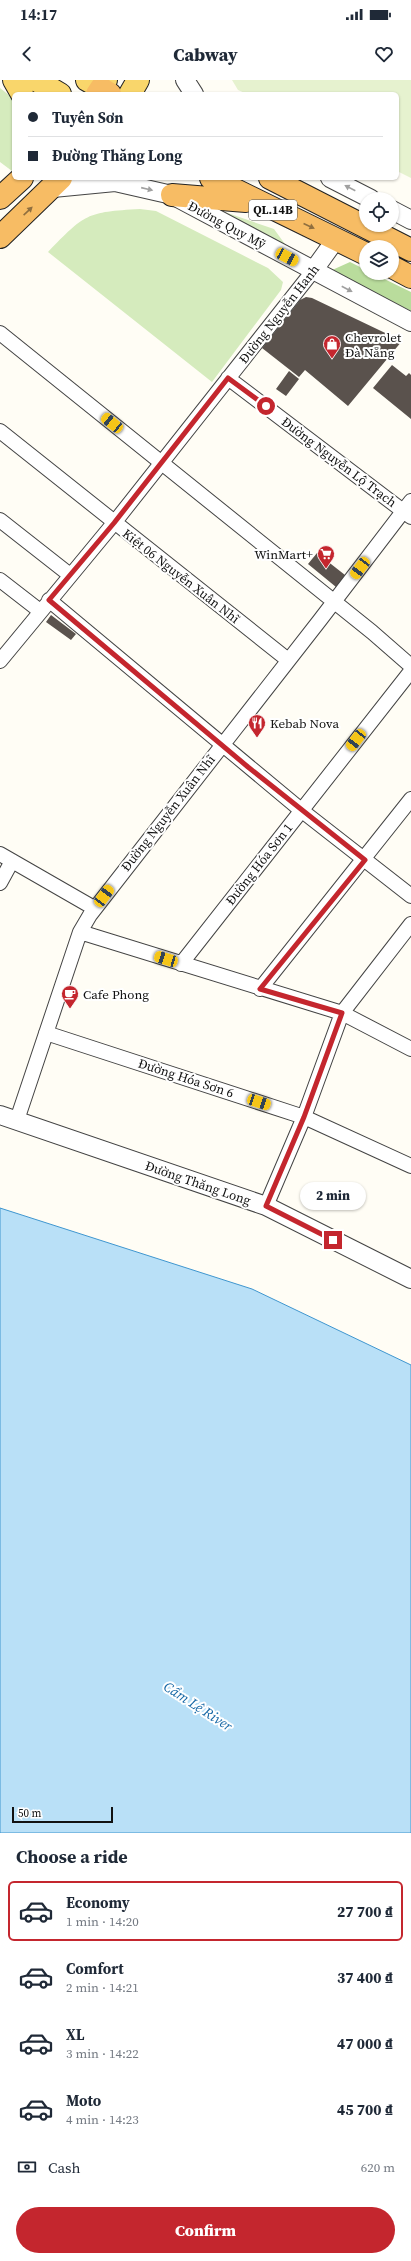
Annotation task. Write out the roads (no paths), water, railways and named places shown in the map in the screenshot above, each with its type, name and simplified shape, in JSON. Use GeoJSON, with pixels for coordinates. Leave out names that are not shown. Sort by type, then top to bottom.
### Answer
{"type":"FeatureCollection","features":[{"type":"Feature","properties":{"kind":"highway"},"geometry":{"type":"LineString","coordinates":[[0,198],[20,180]]}},
{"type":"Feature","properties":{"kind":"highway"},"geometry":{"type":"LineString","coordinates":[[0,237],[57,183],[68,180]]}},
{"type":"Feature","properties":{"kind":"highway","name":"QL.14B"},"geometry":{"type":"LineString","coordinates":[[211,180],[359,250]]}},
{"type":"Feature","properties":{"kind":"highway","name":"QL.14B"},"geometry":{"type":"LineString","coordinates":[[274,180],[411,250]]}},
{"type":"Feature","properties":{"kind":"highway"},"geometry":{"type":"LineString","coordinates":[[172,195],[256,202]]}},
{"type":"Feature","properties":{"kind":"highway"},"geometry":{"type":"LineString","coordinates":[[379,234],[411,240]]}},
{"type":"Feature","properties":{"kind":"highway"},"geometry":{"type":"LineString","coordinates":[[399,271],[411,277]]}},
{"type":"Feature","properties":{"kind":"main road"},"geometry":{"type":"LineString","coordinates":[[14,80],[21,92]]}},
{"type":"Feature","properties":{"kind":"main road"},"geometry":{"type":"LineString","coordinates":[[36,80],[57,92]]}},
{"type":"Feature","properties":{"kind":"main road"},"geometry":{"type":"LineString","coordinates":[[131,92],[138,80]]}},
{"type":"Feature","properties":{"kind":"street"},"geometry":{"type":"LineString","coordinates":[[185,80],[193,92]]}},
{"type":"Feature","properties":{"kind":"street"},"geometry":{"type":"LineString","coordinates":[[334,180],[359,193]]}},
{"type":"Feature","properties":{"kind":"street","name":"Đường Quy Mỹ"},"geometry":{"type":"LineString","coordinates":[[57,183],[115,182],[172,195],[411,322]]}},
{"type":"Feature","properties":{"kind":"street"},"geometry":{"type":"LineString","coordinates":[[399,214],[411,220]]}},
{"type":"Feature","properties":{"kind":"street","name":"Đường Nguyễn Hanh"},"geometry":{"type":"LineString","coordinates":[[0,662],[162,463],[313,271],[336,239]]}},
{"type":"Feature","properties":{"kind":"street"},"geometry":{"type":"LineString","coordinates":[[0,333],[334,602],[411,666]]}},
{"type":"Feature","properties":{"kind":"street","name":"Đường Nguyễn Lộ Trạch"},"geometry":{"type":"LineString","coordinates":[[228,378],[408,509]]}},
{"type":"Feature","properties":{"kind":"street","name":"Kiệt 06 Nguyễn Xuân Nhĩ"},"geometry":{"type":"LineString","coordinates":[[0,431],[288,660]]}},
{"type":"Feature","properties":{"kind":"street","name":"Đường Nguyễn Xuân Nhĩ"},"geometry":{"type":"LineString","coordinates":[[17,1120],[80,932],[94,908],[408,509]]}},
{"type":"Feature","properties":{"kind":"street"},"geometry":{"type":"LineString","coordinates":[[0,520],[70,575]]}},
{"type":"Feature","properties":{"kind":"street"},"geometry":{"type":"LineString","coordinates":[[0,580],[40,611]]}},
{"type":"Feature","properties":{"kind":"street"},"geometry":{"type":"LineString","coordinates":[[49,600],[301,810],[411,896]]}},
{"type":"Feature","properties":{"kind":"street","name":"Đường Hóa Sơn 1"},"geometry":{"type":"LineString","coordinates":[[181,964],[411,670]]}},
{"type":"Feature","properties":{"kind":"street"},"geometry":{"type":"LineString","coordinates":[[260,989],[365,860],[411,799]]}},
{"type":"Feature","properties":{"kind":"street"},"geometry":{"type":"LineString","coordinates":[[0,854],[94,908]]}},
{"type":"Feature","properties":{"kind":"street"},"geometry":{"type":"LineString","coordinates":[[0,883],[12,861]]}},
{"type":"Feature","properties":{"kind":"street"},"geometry":{"type":"LineString","coordinates":[[266,1206],[304,1117],[342,1013],[411,924]]}},
{"type":"Feature","properties":{"kind":"street"},"geometry":{"type":"LineString","coordinates":[[80,932],[260,989],[342,1013],[411,1049]]}},
{"type":"Feature","properties":{"kind":"street","name":"Đường Hóa Sơn 6"},"geometry":{"type":"LineString","coordinates":[[46,1033],[304,1117],[411,1166]]}},
{"type":"Feature","properties":{"kind":"street","name":"Đường Thăng Long"},"geometry":{"type":"LineString","coordinates":[[0,1115],[266,1206],[411,1279]]}},
{"type":"Feature","properties":{"kind":"water","name":"Cẩm Lệ River"},"geometry":{"type":"Polygon","coordinates":[[[0,1208],[252,1289],[411,1365],[411,1833],[0,1833],[0,1208]]]}},
{"type":"Feature","properties":{"kind":"place","name":"Chevrolet Đà Nẵng"},"geometry":{"type":"Point","coordinates":[332,359]}},
{"type":"Feature","properties":{"kind":"place","name":"WinMart+"},"geometry":{"type":"Point","coordinates":[326,569]}},
{"type":"Feature","properties":{"kind":"place","name":"Kebab Nova"},"geometry":{"type":"Point","coordinates":[257,738]}},
{"type":"Feature","properties":{"kind":"place","name":"Cafe Phong"},"geometry":{"type":"Point","coordinates":[70,1009]}}]}
